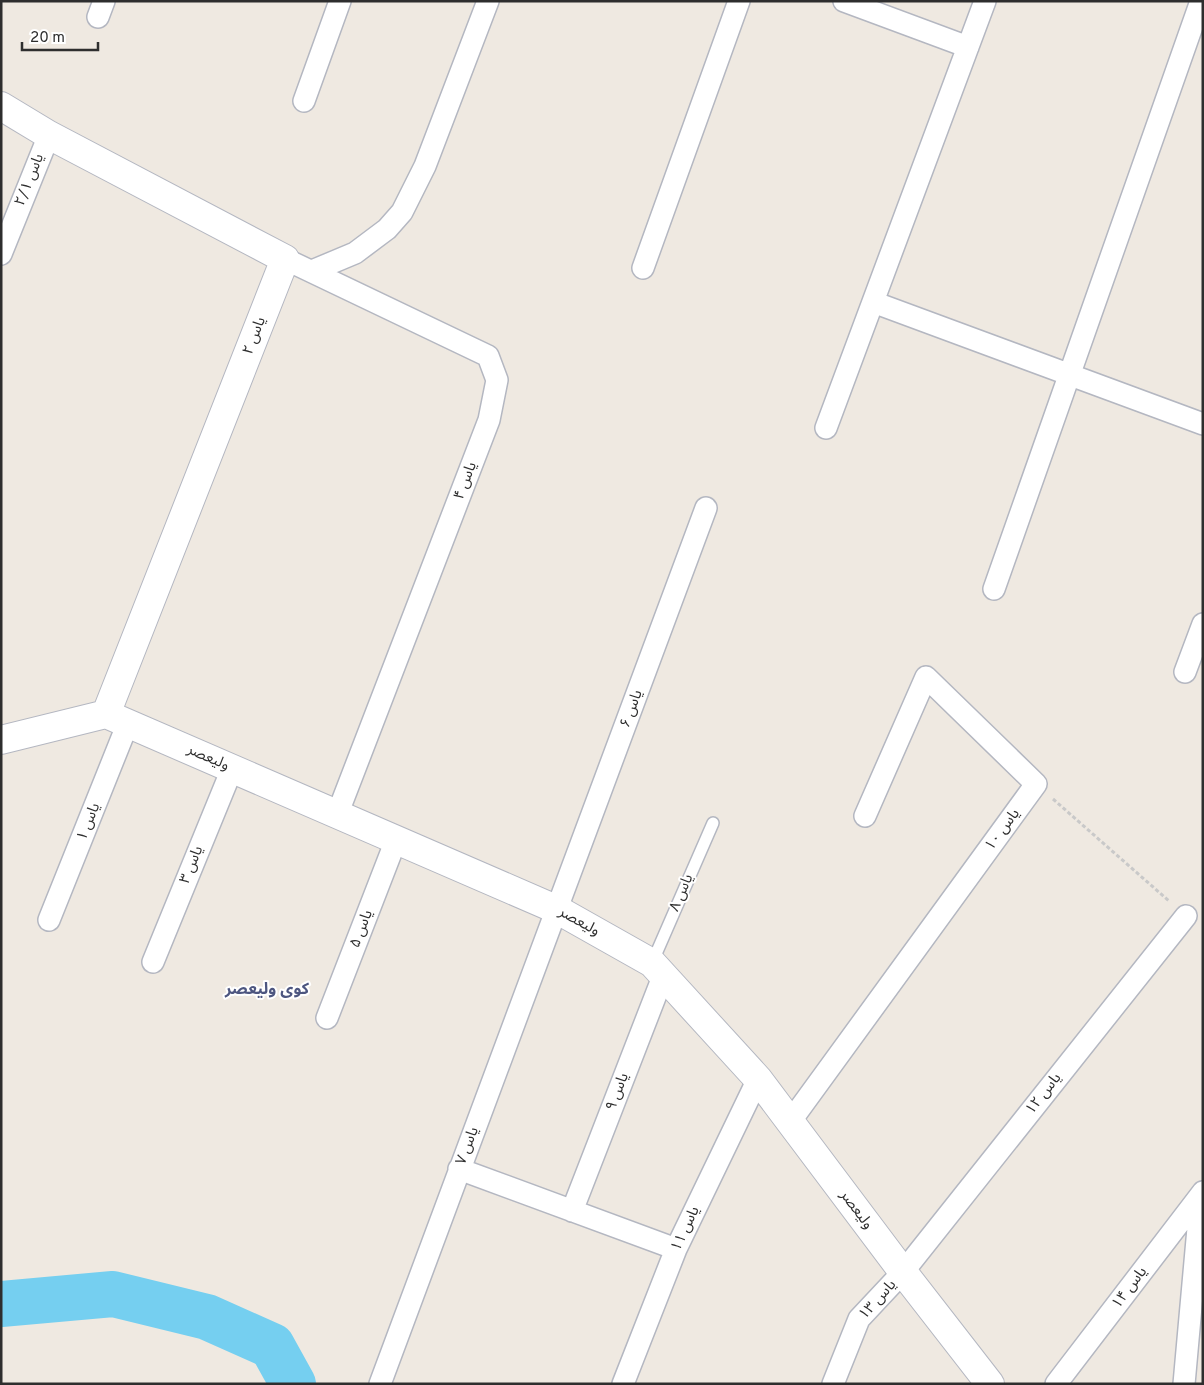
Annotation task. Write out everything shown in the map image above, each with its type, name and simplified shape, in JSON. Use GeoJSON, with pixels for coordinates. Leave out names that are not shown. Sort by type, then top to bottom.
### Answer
{"type":"FeatureCollection","features":[{"type":"Feature","properties":{"kind":"street"},"geometry":{"type":"LineString","coordinates":[[304,101],[340,1]]}},
{"type":"Feature","properties":{"kind":"street"},"geometry":{"type":"LineString","coordinates":[[312,271],[355,253],[387,229],[402,212],[425,166],[488,1]]}},
{"type":"Feature","properties":{"kind":"street"},"geometry":{"type":"LineString","coordinates":[[643,268],[739,1]]}},
{"type":"Feature","properties":{"kind":"street"},"geometry":{"type":"LineString","coordinates":[[844,1],[968,47]]}},
{"type":"Feature","properties":{"kind":"street"},"geometry":{"type":"LineString","coordinates":[[826,428],[985,1]]}},
{"type":"Feature","properties":{"kind":"street"},"geometry":{"type":"LineString","coordinates":[[994,589],[1201,1]]}},
{"type":"Feature","properties":{"kind":"street"},"geometry":{"type":"LineString","coordinates":[[1,106],[49,135],[285,259]]}},
{"type":"Feature","properties":{"kind":"street","name":"یاس ۲/۱"},"geometry":{"type":"LineString","coordinates":[[1,254],[49,135]]}},
{"type":"Feature","properties":{"kind":"street","name":"یاس ۴"},"geometry":{"type":"LineString","coordinates":[[285,259],[488,356],[497,380],[489,420],[337,815]]}},
{"type":"Feature","properties":{"kind":"street","name":"یاس ۲"},"geometry":{"type":"LineString","coordinates":[[117,718],[285,259]]}},
{"type":"Feature","properties":{"kind":"street"},"geometry":{"type":"LineString","coordinates":[[873,302],[1203,424]]}},
{"type":"Feature","properties":{"kind":"street","name":"یاس ۶"},"geometry":{"type":"LineString","coordinates":[[558,910],[706,508]]}},
{"type":"Feature","properties":{"kind":"street"},"geometry":{"type":"LineString","coordinates":[[1185,672],[1203,624]]}},
{"type":"Feature","properties":{"kind":"street"},"geometry":{"type":"LineString","coordinates":[[865,816],[926,677],[1036,784]]}},
{"type":"Feature","properties":{"kind":"street"},"geometry":{"type":"LineString","coordinates":[[1,740],[117,718]]}},
{"type":"Feature","properties":{"kind":"street","name":"ولیعصر"},"geometry":{"type":"LineString","coordinates":[[117,718],[558,910],[658,968],[758,1079],[990,1384]]}},
{"type":"Feature","properties":{"kind":"street","name":"یاس ۱"},"geometry":{"type":"LineString","coordinates":[[50,920],[117,718]]}},
{"type":"Feature","properties":{"kind":"street","name":"یاس ۳"},"geometry":{"type":"LineString","coordinates":[[153,962],[232,769]]}},
{"type":"Feature","properties":{"kind":"street","name":"یاس ۱۰"},"geometry":{"type":"LineString","coordinates":[[790,1122],[1036,784]]}},
{"type":"Feature","properties":{"kind":"street","name":"یاس ۵"},"geometry":{"type":"LineString","coordinates":[[327,1018],[396,840]]}},
{"type":"Feature","properties":{"kind":"street","name":"یاس ۷"},"geometry":{"type":"LineString","coordinates":[[380,1384],[459,1169],[558,910]]}},
{"type":"Feature","properties":{"kind":"street","name":"یاس ۱۲"},"geometry":{"type":"LineString","coordinates":[[903,1272],[1186,916]]}},
{"type":"Feature","properties":{"kind":"street","name":"یاس ۹"},"geometry":{"type":"LineString","coordinates":[[572,1211],[658,968]]}},
{"type":"Feature","properties":{"kind":"street","name":"یاس ۱۱"},"geometry":{"type":"LineString","coordinates":[[623,1384],[676,1249],[758,1079]]}},
{"type":"Feature","properties":{"kind":"street"},"geometry":{"type":"LineString","coordinates":[[459,1169],[676,1249]]}},
{"type":"Feature","properties":{"kind":"street"},"geometry":{"type":"LineString","coordinates":[[1184,1384],[1202,1193]]}},
{"type":"Feature","properties":{"kind":"street","name":"یاس ۱۴"},"geometry":{"type":"LineString","coordinates":[[1056,1384],[1202,1193]]}},
{"type":"Feature","properties":{"kind":"street","name":"یاس ۱۳"},"geometry":{"type":"LineString","coordinates":[[833,1384],[859,1319],[903,1272]]}},
{"type":"Feature","properties":{"kind":"lane","name":"یاس ۸"},"geometry":{"type":"LineString","coordinates":[[658,968],[712,823]]}},
{"type":"Feature","properties":{"kind":"path"},"geometry":{"type":"LineString","coordinates":[[1036,784],[1186,916]]}},
{"type":"Feature","properties":{"kind":"waterway"},"geometry":{"type":"LineString","coordinates":[[1,1304],[113,1294],[207,1317],[272,1346],[293,1384]]}},
{"type":"Feature","properties":{"kind":"district","name":"کوی ولیعصر"},"geometry":{"type":"Point","coordinates":[267,990]}}]}
